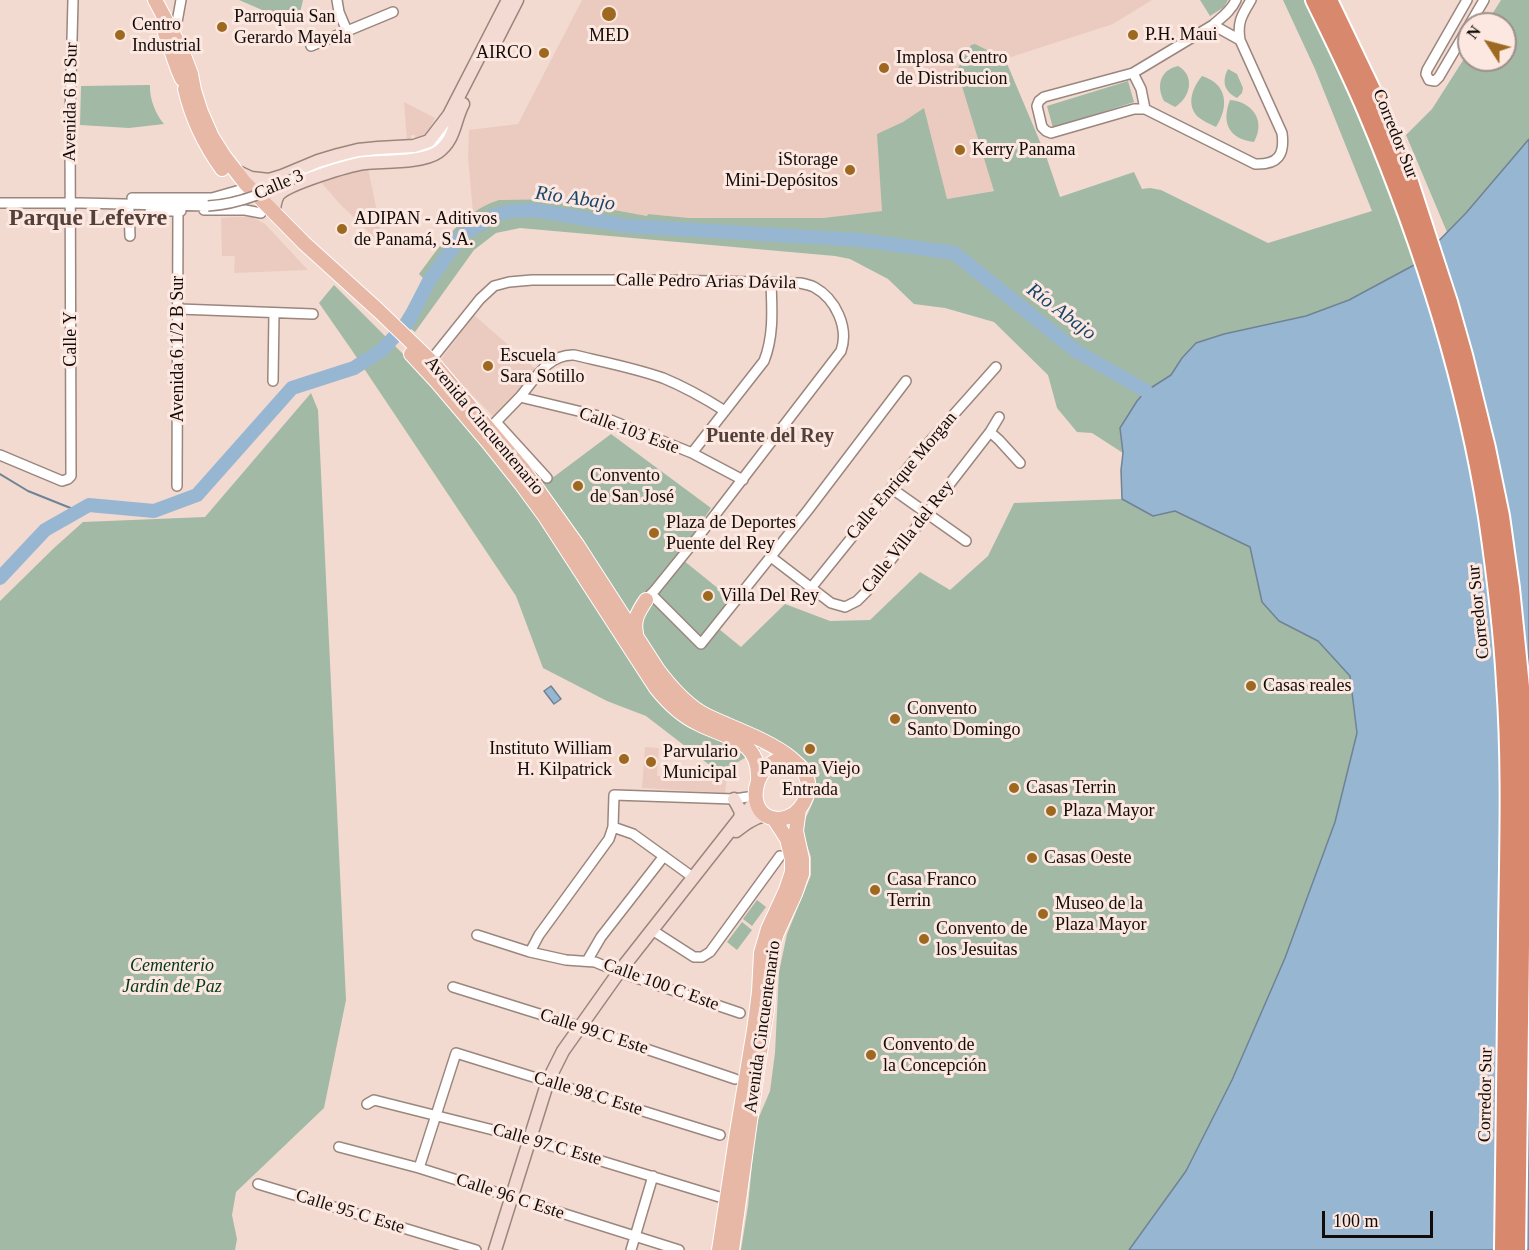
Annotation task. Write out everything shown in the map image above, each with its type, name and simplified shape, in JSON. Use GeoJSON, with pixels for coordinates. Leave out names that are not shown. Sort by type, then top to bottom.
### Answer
{"type":"FeatureCollection","features":[{"type":"Feature","properties":{"kind":"highway","name":"Corredor Sur"},"geometry":{"type":"LineString","coordinates":[[1314,0],[1408,176],[1464,355],[1501,516],[1521,687],[1516,1250]]}},
{"type":"Feature","properties":{"kind":"highway","name":"Corredor Sur"},"geometry":{"type":"LineString","coordinates":[[1329,0],[1371,104],[1393,178],[1422,256],[1450,354],[1474,448],[1497,589],[1506,687],[1509,790],[1503,1250]]}},
{"type":"Feature","properties":{"kind":"highway"},"geometry":{"type":"LineString","coordinates":[[1334,0],[1341,25]]}},
{"type":"Feature","properties":{"kind":"main road","name":"Avenida Cincuentenario"},"geometry":{"type":"LineString","coordinates":[[146,0],[166,36],[178,70],[186,76]]}},
{"type":"Feature","properties":{"kind":"main road","name":"Avenida Cincuentenario"},"geometry":{"type":"LineString","coordinates":[[155,0],[177,41],[182,69],[212,137],[268,213],[324,274],[409,345],[544,515],[656,688],[673,707],[699,724],[746,746],[756,759],[758,780]]}},
{"type":"Feature","properties":{"kind":"main road","name":"Avenida Cincuentenario"},"geometry":{"type":"LineString","coordinates":[[164,0],[177,22],[188,49],[192,66],[186,76],[193,118],[201,137],[240,190],[268,213]]}},
{"type":"Feature","properties":{"kind":"main road"},"geometry":{"type":"LineString","coordinates":[[236,171],[251,178],[269,180],[318,161],[358,150],[422,145],[429,141],[449,116],[508,0]]}},
{"type":"Feature","properties":{"kind":"main road"},"geometry":{"type":"LineString","coordinates":[[269,180],[267,188],[269,192],[280,193],[329,172],[364,164],[378,165],[422,158],[435,153],[450,138],[456,126],[458,114],[517,0]]}},
{"type":"Feature","properties":{"kind":"main road"},"geometry":{"type":"LineString","coordinates":[[268,213],[280,193]]}},
{"type":"Feature","properties":{"kind":"main road","name":"Avenida Cincuentenario"},"geometry":{"type":"LineString","coordinates":[[409,345],[431,360],[492,425],[578,546],[670,686],[692,706],[714,720],[759,738],[794,761]]}},
{"type":"Feature","properties":{"kind":"main road"},"geometry":{"type":"LineString","coordinates":[[613,600],[630,607],[646,600]]}},
{"type":"Feature","properties":{"kind":"main road"},"geometry":{"type":"LineString","coordinates":[[637,635],[635,618],[646,600]]}},
{"type":"Feature","properties":{"kind":"main road"},"geometry":{"type":"LineString","coordinates":[[626,619],[628,635],[673,707]]}},
{"type":"Feature","properties":{"kind":"main road"},"geometry":{"type":"LineString","coordinates":[[723,841],[756,818],[790,816],[799,809],[807,794],[807,778],[803,769],[794,761],[784,759],[774,761],[764,770],[758,780],[756,799],[760,810],[770,817]]}},
{"type":"Feature","properties":{"kind":"main road"},"geometry":{"type":"LineString","coordinates":[[734,799],[741,812],[740,818]]}},
{"type":"Feature","properties":{"kind":"main road"},"geometry":{"type":"LineString","coordinates":[[495,1250],[548,1081],[563,1051],[619,972],[756,799]]}},
{"type":"Feature","properties":{"kind":"main road","name":"Avenida Cincuentenario"},"geometry":{"type":"LineString","coordinates":[[732,1250],[767,1009],[770,956],[777,933],[802,874],[802,859],[796,831],[799,809]]}},
{"type":"Feature","properties":{"kind":"main road","name":"Avenida Cincuentenario"},"geometry":{"type":"LineString","coordinates":[[719,1250],[754,1029],[761,953],[768,929],[792,872],[787,839],[770,817]]}},
{"type":"Feature","properties":{"kind":"street","name":"Avenida 6 B Sur"},"geometry":{"type":"LineString","coordinates":[[73,0],[70,118],[76,203]]}},
{"type":"Feature","properties":{"kind":"street"},"geometry":{"type":"LineString","coordinates":[[177,22],[181,0]]}},
{"type":"Feature","properties":{"kind":"street"},"geometry":{"type":"LineString","coordinates":[[337,0],[347,31]]}},
{"type":"Feature","properties":{"kind":"street"},"geometry":{"type":"LineString","coordinates":[[1236,0],[1224,16],[1213,25],[1133,73],[1044,97],[1037,106],[1042,127],[1051,133],[1144,109],[1255,164],[1267,165],[1279,158],[1284,147],[1282,133],[1240,40],[1238,28],[1241,16],[1251,0]]}},
{"type":"Feature","properties":{"kind":"street"},"geometry":{"type":"LineString","coordinates":[[311,46],[393,12]]}},
{"type":"Feature","properties":{"kind":"street"},"geometry":{"type":"LineString","coordinates":[[1457,18],[1427,70],[1429,80],[1435,81],[1439,77],[1457,47]]}},
{"type":"Feature","properties":{"kind":"street"},"geometry":{"type":"LineString","coordinates":[[1213,25],[1240,40]]}},
{"type":"Feature","properties":{"kind":"street"},"geometry":{"type":"LineString","coordinates":[[1133,73],[1141,89],[1144,109]]}},
{"type":"Feature","properties":{"kind":"street","name":"Calle 3"},"geometry":{"type":"LineString","coordinates":[[0,203],[208,206],[229,204],[258,195],[301,175],[342,162],[423,152],[441,141],[458,114]]}},
{"type":"Feature","properties":{"kind":"street","name":"Calle 3"},"geometry":{"type":"LineString","coordinates":[[76,203],[93,197],[212,198],[240,190]]}},
{"type":"Feature","properties":{"kind":"street","name":"Calle 3"},"geometry":{"type":"LineString","coordinates":[[76,203],[94,209],[178,212],[245,210],[268,213]]}},
{"type":"Feature","properties":{"kind":"street","name":"Calle Y"},"geometry":{"type":"LineString","coordinates":[[0,455],[62,481],[71,476],[76,203]]}},
{"type":"Feature","properties":{"kind":"street"},"geometry":{"type":"LineString","coordinates":[[129,210],[130,236]]}},
{"type":"Feature","properties":{"kind":"street","name":"Avenida 6 1/2 B Sur"},"geometry":{"type":"LineString","coordinates":[[177,486],[178,212]]}},
{"type":"Feature","properties":{"kind":"street","name":"Calle Pedro Arias Dávila"},"geometry":{"type":"LineString","coordinates":[[431,360],[480,298],[494,286],[509,282],[543,280],[800,282],[814,287],[832,303],[844,330],[845,337],[841,351],[743,480],[646,600],[626,619]]}},
{"type":"Feature","properties":{"kind":"street"},"geometry":{"type":"LineString","coordinates":[[692,453],[764,361],[769,349],[771,283]]}},
{"type":"Feature","properties":{"kind":"street"},"geometry":{"type":"LineString","coordinates":[[178,309],[314,314]]}},
{"type":"Feature","properties":{"kind":"street"},"geometry":{"type":"LineString","coordinates":[[273,381],[274,313]]}},
{"type":"Feature","properties":{"kind":"street"},"geometry":{"type":"LineString","coordinates":[[547,477],[492,425],[551,361],[565,354],[638,370],[665,379],[725,411]]}},
{"type":"Feature","properties":{"kind":"street","name":"Calle Enrique Morgan"},"geometry":{"type":"LineString","coordinates":[[811,588],[922,449],[996,367]]}},
{"type":"Feature","properties":{"kind":"street"},"geometry":{"type":"LineString","coordinates":[[646,600],[701,644],[808,510],[906,381]]}},
{"type":"Feature","properties":{"kind":"street","name":"Calle 103 Este"},"geometry":{"type":"LineString","coordinates":[[520,397],[603,417],[692,453],[743,480]]}},
{"type":"Feature","properties":{"kind":"street","name":"Calle Villa del Rey"},"geometry":{"type":"LineString","coordinates":[[771,557],[831,603],[845,607],[857,601],[990,432],[999,417]]}},
{"type":"Feature","properties":{"kind":"street"},"geometry":{"type":"LineString","coordinates":[[990,432],[1020,463]]}},
{"type":"Feature","properties":{"kind":"street"},"geometry":{"type":"LineString","coordinates":[[891,488],[966,540]]}},
{"type":"Feature","properties":{"kind":"street"},"geometry":{"type":"LineString","coordinates":[[530,952],[539,934],[609,839],[613,827],[614,795],[756,799]]}},
{"type":"Feature","properties":{"kind":"street"},"geometry":{"type":"LineString","coordinates":[[613,827],[633,834],[694,878]]}},
{"type":"Feature","properties":{"kind":"street"},"geometry":{"type":"LineString","coordinates":[[586,961],[601,937],[664,856]]}},
{"type":"Feature","properties":{"kind":"street"},"geometry":{"type":"LineString","coordinates":[[652,930],[694,957],[702,957],[710,952],[780,856]]}},
{"type":"Feature","properties":{"kind":"street","name":"Calle 100 C Este"},"geometry":{"type":"LineString","coordinates":[[477,935],[530,952],[566,960],[595,962],[740,1013]]}},
{"type":"Feature","properties":{"kind":"street","name":"Calle 99 C Este"},"geometry":{"type":"LineString","coordinates":[[453,987],[735,1079]]}},
{"type":"Feature","properties":{"kind":"street","name":"Calle 98 C Este"},"geometry":{"type":"LineString","coordinates":[[437,1115],[456,1053],[720,1135]]}},
{"type":"Feature","properties":{"kind":"street","name":"Calle 97 C Este"},"geometry":{"type":"LineString","coordinates":[[367,1104],[374,1100],[529,1139],[726,1200]]}},
{"type":"Feature","properties":{"kind":"street"},"geometry":{"type":"LineString","coordinates":[[419,1168],[437,1115]]}},
{"type":"Feature","properties":{"kind":"street","name":"Calle 96 C Este"},"geometry":{"type":"LineString","coordinates":[[339,1146],[419,1168],[679,1250]]}},
{"type":"Feature","properties":{"kind":"street"},"geometry":{"type":"LineString","coordinates":[[631,1250],[652,1176]]}},
{"type":"Feature","properties":{"kind":"street","name":"Calle 95 C Este"},"geometry":{"type":"LineString","coordinates":[[258,1184],[476,1250]]}},
{"type":"Feature","properties":{"kind":"shaded area"},"geometry":{"type":"Polygon","coordinates":[[[582,0],[1152,0],[1113,24],[1005,59],[1046,156],[1019,186],[883,211],[823,218],[689,218],[648,214],[647,216],[554,199],[499,200],[473,213],[468,157],[469,130],[518,124],[582,0]]]}},
{"type":"Feature","properties":{"kind":"shaded area"},"geometry":{"type":"Polygon","coordinates":[[[404,102],[435,118],[424,139],[415,140],[415,135],[411,135],[411,141],[407,141],[404,102]]]}},
{"type":"Feature","properties":{"kind":"shaded area"},"geometry":{"type":"Polygon","coordinates":[[[368,168],[383,241],[381,244],[319,180],[368,168]]]}},
{"type":"Feature","properties":{"kind":"shaded area"},"geometry":{"type":"Polygon","coordinates":[[[252,217],[265,224],[308,270],[234,273],[235,256],[222,256],[221,218],[252,217]]]}},
{"type":"Feature","properties":{"kind":"shaded area","name":"Escuela Sara Sotillo"},"geometry":{"type":"Polygon","coordinates":[[[474,315],[538,371],[496,419],[439,362],[474,315]]]}},
{"type":"Feature","properties":{"kind":"shaded area","name":"Parvulario Municipal"},"geometry":{"type":"Polygon","coordinates":[[[645,747],[659,748],[657,776],[727,777],[725,793],[642,788],[645,747]]]}},
{"type":"Feature","properties":{"kind":"green space"},"geometry":{"type":"Polygon","coordinates":[[[239,0],[303,0],[297,25],[239,0]]]}},
{"type":"Feature","properties":{"kind":"green space"},"geometry":{"type":"Polygon","coordinates":[[[1200,0],[1228,0],[1224,7],[1210,16],[1200,0]]]}},
{"type":"Feature","properties":{"kind":"green space"},"geometry":{"type":"Polygon","coordinates":[[[1283,0],[1308,0],[1383,167],[1416,264],[1447,232],[1406,135],[1432,109],[1457,70],[1457,72],[1517,72],[1517,12],[1494,12],[1501,0],[1529,0],[1529,489],[1321,436],[1529,1250],[741,1250],[756,1124],[770,1091],[775,1053],[779,972],[787,934],[811,875],[811,857],[801,827],[816,791],[814,774],[803,758],[774,740],[720,773],[646,716],[607,701],[543,668],[516,596],[319,303],[334,285],[426,377],[523,492],[555,476],[611,434],[711,508],[678,556],[730,598],[719,629],[741,647],[785,604],[830,621],[870,620],[920,572],[950,590],[988,556],[1014,503],[1122,499],[1123,453],[1092,433],[1077,432],[1057,408],[1048,375],[994,322],[945,308],[914,304],[888,279],[850,259],[835,256],[520,228],[496,233],[474,250],[415,332],[400,320],[425,280],[419,274],[444,241],[474,212],[499,200],[554,199],[647,216],[648,214],[689,218],[823,218],[882,211],[877,134],[903,122],[924,108],[947,199],[994,191],[957,70],[971,45],[975,44],[1005,59],[1046,156],[1060,197],[1134,172],[1142,189],[1161,190],[1268,243],[1372,211],[1315,69],[1283,0]]]}},
{"type":"Feature","properties":{"kind":"green space"},"geometry":{"type":"Polygon","coordinates":[[[1178,66],[1187,75],[1189,87],[1184,98],[1175,107],[1164,101],[1160,84],[1167,71],[1178,66]]]}},
{"type":"Feature","properties":{"kind":"green space"},"geometry":{"type":"Polygon","coordinates":[[[1228,69],[1237,74],[1243,88],[1237,98],[1225,86],[1228,69]]]}},
{"type":"Feature","properties":{"kind":"green space"},"geometry":{"type":"Polygon","coordinates":[[[1202,76],[1217,85],[1224,97],[1223,112],[1216,127],[1198,117],[1192,107],[1193,91],[1202,76]]]}},
{"type":"Feature","properties":{"kind":"green space"},"geometry":{"type":"Polygon","coordinates":[[[1128,81],[1134,102],[1053,128],[1047,106],[1128,81]]]}},
{"type":"Feature","properties":{"kind":"green space"},"geometry":{"type":"Polygon","coordinates":[[[150,85],[154,106],[164,124],[129,128],[80,125],[81,86],[150,85]]]}},
{"type":"Feature","properties":{"kind":"green space"},"geometry":{"type":"Polygon","coordinates":[[[1230,100],[1245,104],[1255,114],[1259,127],[1254,142],[1238,137],[1229,128],[1226,116],[1230,100]]]}},
{"type":"Feature","properties":{"kind":"green space","name":"Cementerio Jardín de Paz"},"geometry":{"type":"Polygon","coordinates":[[[311,393],[318,410],[346,1000],[324,1108],[236,1192],[232,1215],[237,1239],[235,1250],[0,1250],[0,601],[83,522],[205,517],[311,393]]]}},
{"type":"Feature","properties":{"kind":"green space"},"geometry":{"type":"Polygon","coordinates":[[[757,900],[766,907],[752,926],[743,919],[757,900]]]}},
{"type":"Feature","properties":{"kind":"green space"},"geometry":{"type":"Polygon","coordinates":[[[742,922],[752,930],[737,950],[727,942],[742,922]]]}},
{"type":"Feature","properties":{"kind":"water"},"geometry":{"type":"Polygon","coordinates":[[[1529,139],[1529,1250],[1129,1250],[1186,1171],[1232,1080],[1285,958],[1335,822],[1357,733],[1350,676],[1318,641],[1279,621],[1262,602],[1250,547],[1175,511],[1153,516],[1122,499],[1123,453],[1120,428],[1137,401],[1146,391],[1171,375],[1196,343],[1224,334],[1306,316],[1349,300],[1416,264],[1466,213],[1529,139]]]}},
{"type":"Feature","properties":{"kind":"water"},"geometry":{"type":"Polygon","coordinates":[[[551,686],[561,699],[554,704],[544,691],[551,686]]]}},
{"type":"Feature","properties":{"kind":"waterway","name":"Río Abajo"},"geometry":{"type":"LineString","coordinates":[[0,578],[45,530],[89,505],[154,511],[197,495],[292,388],[354,368],[382,350],[408,322],[429,281],[462,235],[497,214],[512,211],[533,210],[628,226],[860,240],[954,253],[1076,351],[1146,391]]}},
{"type":"Feature","properties":{"kind":"waterway"},"geometry":{"type":"LineString","coordinates":[[0,474],[28,491],[78,511]]}},
{"type":"Feature","properties":{"kind":"place","name":"MED"},"geometry":{"type":"Point","coordinates":[609,14]}},
{"type":"Feature","properties":{"kind":"place","name":"Parroquia San Gerardo Mayela"},"geometry":{"type":"Point","coordinates":[222,27]}},
{"type":"Feature","properties":{"kind":"place","name":"Centro Industrial"},"geometry":{"type":"Point","coordinates":[120,35]}},
{"type":"Feature","properties":{"kind":"place","name":"P.H. Maui"},"geometry":{"type":"Point","coordinates":[1133,35]}},
{"type":"Feature","properties":{"kind":"place","name":"AIRCO"},"geometry":{"type":"Point","coordinates":[544,53]}},
{"type":"Feature","properties":{"kind":"place","name":"Implosa Centro de Distribucion"},"geometry":{"type":"Point","coordinates":[884,68]}},
{"type":"Feature","properties":{"kind":"place","name":"Kerry Panama"},"geometry":{"type":"Point","coordinates":[960,150]}},
{"type":"Feature","properties":{"kind":"place","name":"iStorage Mini-Depósitos"},"geometry":{"type":"Point","coordinates":[850,170]}},
{"type":"Feature","properties":{"kind":"place","name":"ADIPAN - Aditivos de Panamá, S.A."},"geometry":{"type":"Point","coordinates":[342,229]}},
{"type":"Feature","properties":{"kind":"place","name":"Escuela Sara Sotillo"},"geometry":{"type":"Point","coordinates":[488,366]}},
{"type":"Feature","properties":{"kind":"place","name":"Convento de San José"},"geometry":{"type":"Point","coordinates":[578,486]}},
{"type":"Feature","properties":{"kind":"place","name":"Plaza de Deportes Puente del Rey"},"geometry":{"type":"Point","coordinates":[654,533]}},
{"type":"Feature","properties":{"kind":"place","name":"Villa Del Rey"},"geometry":{"type":"Point","coordinates":[708,596]}},
{"type":"Feature","properties":{"kind":"place","name":"Casas reales"},"geometry":{"type":"Point","coordinates":[1251,686]}},
{"type":"Feature","properties":{"kind":"place","name":"Convento Santo Domingo"},"geometry":{"type":"Point","coordinates":[895,719]}},
{"type":"Feature","properties":{"kind":"place","name":"Panama Viejo Entrada"},"geometry":{"type":"Point","coordinates":[810,749]}},
{"type":"Feature","properties":{"kind":"place","name":"Instituto William H. Kilpatrick"},"geometry":{"type":"Point","coordinates":[624,759]}},
{"type":"Feature","properties":{"kind":"place","name":"Parvulario Municipal"},"geometry":{"type":"Point","coordinates":[651,762]}},
{"type":"Feature","properties":{"kind":"place","name":"Casas Terrin"},"geometry":{"type":"Point","coordinates":[1014,788]}},
{"type":"Feature","properties":{"kind":"place","name":"Plaza Mayor"},"geometry":{"type":"Point","coordinates":[1051,811]}},
{"type":"Feature","properties":{"kind":"place","name":"Casas Oeste"},"geometry":{"type":"Point","coordinates":[1032,858]}},
{"type":"Feature","properties":{"kind":"place","name":"Casa Franco Terrin"},"geometry":{"type":"Point","coordinates":[875,890]}},
{"type":"Feature","properties":{"kind":"place","name":"Museo de la Plaza Mayor"},"geometry":{"type":"Point","coordinates":[1043,914]}},
{"type":"Feature","properties":{"kind":"place","name":"Convento de los Jesuitas"},"geometry":{"type":"Point","coordinates":[924,939]}},
{"type":"Feature","properties":{"kind":"place","name":"Convento de la Concepción"},"geometry":{"type":"Point","coordinates":[871,1055]}},
{"type":"Feature","properties":{"kind":"district","name":"Parque Lefevre"},"geometry":{"type":"Point","coordinates":[88,219]}},
{"type":"Feature","properties":{"kind":"district","name":"Puente del Rey"},"geometry":{"type":"Point","coordinates":[770,437]}}]}
